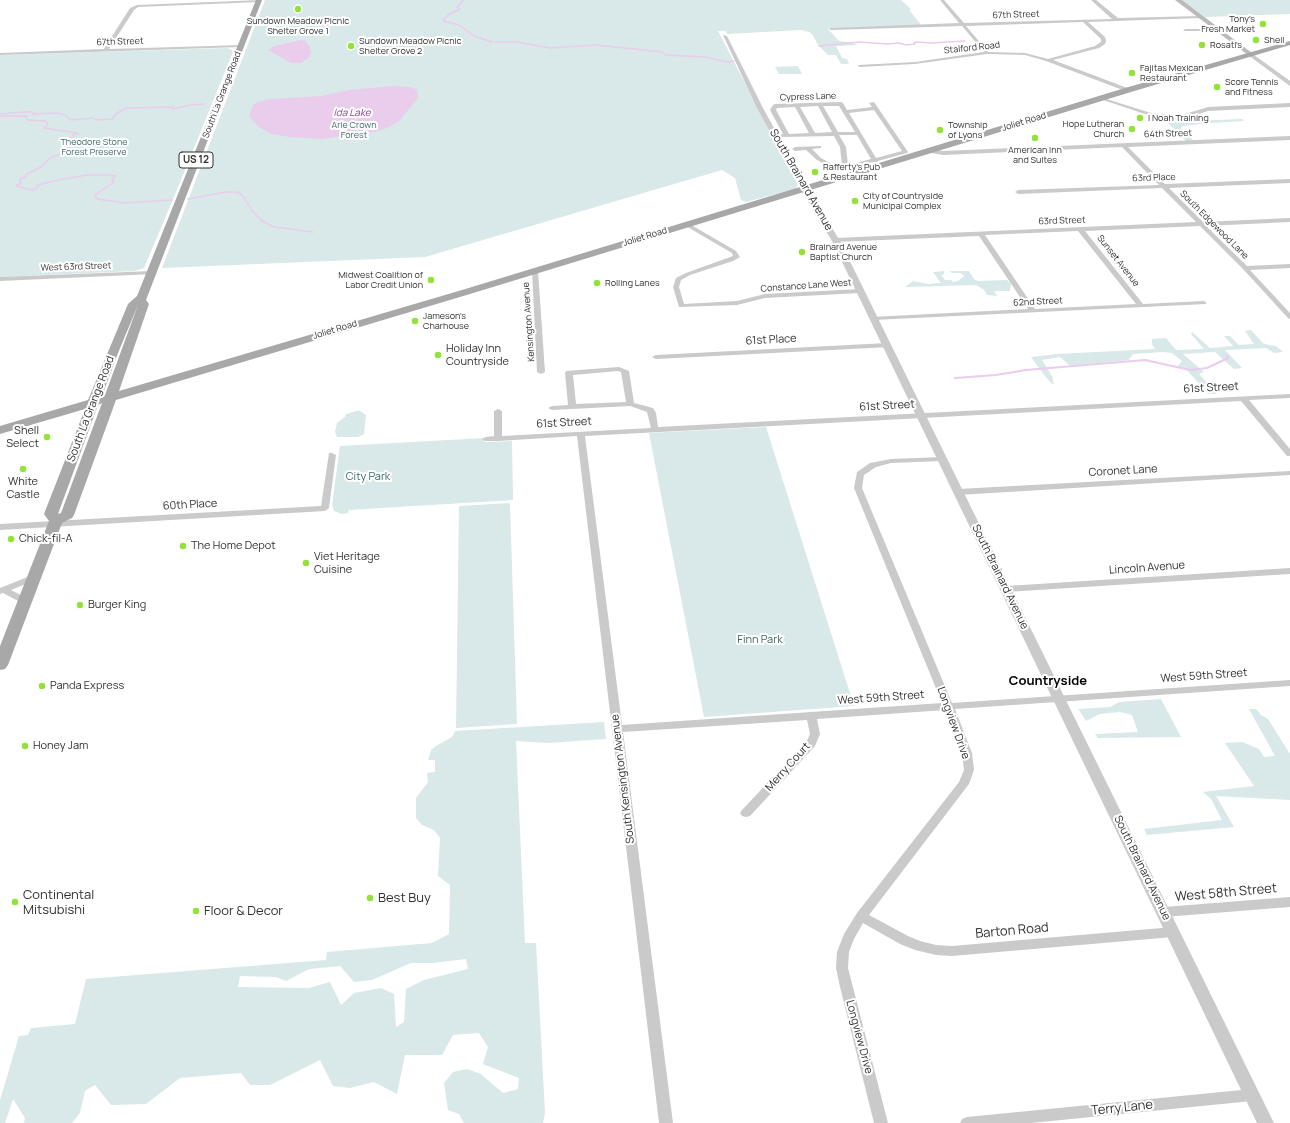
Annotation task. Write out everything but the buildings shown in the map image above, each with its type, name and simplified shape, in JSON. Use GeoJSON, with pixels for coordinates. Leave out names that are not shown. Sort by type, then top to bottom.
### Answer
{"type":"FeatureCollection","features":[{"type":"Feature","properties":{"kind":"main road"},"geometry":{"type":"LineString","coordinates":[[1178,0],[1250,54]]}},
{"type":"Feature","properties":{"kind":"main road","name":"South La Grange Road"},"geometry":{"type":"LineString","coordinates":[[56,522],[51,514],[85,422],[127,317],[133,304],[140,300],[152,273],[259,1]]}},
{"type":"Feature","properties":{"kind":"main road","name":"Joliet Road"},"geometry":{"type":"LineString","coordinates":[[0,430],[789,194],[801,196],[808,195],[856,173],[1128,90],[1290,43]]}},
{"type":"Feature","properties":{"kind":"main road","name":"South La Grange Road"},"geometry":{"type":"LineString","coordinates":[[0,665],[56,522],[67,515],[83,474],[109,397],[144,304],[140,300]]}},
{"type":"Feature","properties":{"kind":"main road"},"geometry":{"type":"LineString","coordinates":[[40,418],[66,419],[85,422]]}},
{"type":"Feature","properties":{"kind":"street"},"geometry":{"type":"LineString","coordinates":[[942,0],[987,53]]}},
{"type":"Feature","properties":{"kind":"street"},"geometry":{"type":"LineString","coordinates":[[1093,0],[1117,20]]}},
{"type":"Feature","properties":{"kind":"street"},"geometry":{"type":"LineString","coordinates":[[106,50],[132,9],[137,6],[167,2],[259,1]]}},
{"type":"Feature","properties":{"kind":"street","name":"67th Street"},"geometry":{"type":"LineString","coordinates":[[832,29],[1201,17]]}},
{"type":"Feature","properties":{"kind":"street"},"geometry":{"type":"LineString","coordinates":[[1048,60],[1097,47],[1103,43],[1103,38],[1084,21]]}},
{"type":"Feature","properties":{"kind":"street"},"geometry":{"type":"LineString","coordinates":[[1185,30],[1218,30]]}},
{"type":"Feature","properties":{"kind":"street","name":"South Brainard Avenue"},"geometry":{"type":"LineString","coordinates":[[726,36],[760,108],[808,195],[835,240],[1266,1123]]}},
{"type":"Feature","properties":{"kind":"street","name":"67th Street"},"geometry":{"type":"LineString","coordinates":[[0,54],[241,46]]}},
{"type":"Feature","properties":{"kind":"street","name":"Stalford Road"},"geometry":{"type":"LineString","coordinates":[[860,66],[925,62],[987,53],[1024,54],[1048,60],[1128,90]]}},
{"type":"Feature","properties":{"kind":"street"},"geometry":{"type":"LineString","coordinates":[[1250,54],[1290,84]]}},
{"type":"Feature","properties":{"kind":"street"},"geometry":{"type":"LineString","coordinates":[[1102,98],[1150,114],[1172,117],[1186,116],[1208,109],[1290,105]]}},
{"type":"Feature","properties":{"kind":"street","name":"Cypress Lane"},"geometry":{"type":"LineString","coordinates":[[787,136],[773,110],[775,106],[841,104],[846,112]]}},
{"type":"Feature","properties":{"kind":"street"},"geometry":{"type":"LineString","coordinates":[[820,105],[843,147],[845,167]]}},
{"type":"Feature","properties":{"kind":"street"},"geometry":{"type":"LineString","coordinates":[[797,106],[813,135]]}},
{"type":"Feature","properties":{"kind":"street"},"geometry":{"type":"LineString","coordinates":[[845,167],[872,160],[875,161],[905,152],[874,106],[846,112],[875,161]]}},
{"type":"Feature","properties":{"kind":"street"},"geometry":{"type":"LineString","coordinates":[[776,136],[859,133]]}},
{"type":"Feature","properties":{"kind":"street","name":"64th Street"},"geometry":{"type":"LineString","coordinates":[[927,151],[943,153],[1290,138]]}},
{"type":"Feature","properties":{"kind":"street","name":"South Edgewood Lane"},"geometry":{"type":"LineString","coordinates":[[1124,146],[1245,268],[1290,316]]}},
{"type":"Feature","properties":{"kind":"street"},"geometry":{"type":"LineString","coordinates":[[806,148],[819,159],[830,165],[845,167],[856,173]]}},
{"type":"Feature","properties":{"kind":"street"},"geometry":{"type":"LineString","coordinates":[[795,149],[818,148]]}},
{"type":"Feature","properties":{"kind":"street","name":"63rd Place"},"geometry":{"type":"LineString","coordinates":[[1018,192],[1290,181]]}},
{"type":"Feature","properties":{"kind":"street","name":"63rd Street"},"geometry":{"type":"LineString","coordinates":[[835,240],[1290,220]]}},
{"type":"Feature","properties":{"kind":"street","name":"Constance Lane West"},"geometry":{"type":"LineString","coordinates":[[686,224],[734,252],[737,257],[678,279],[676,287],[681,306],[737,304],[774,296],[860,291]]}},
{"type":"Feature","properties":{"kind":"street","name":"Sunset Avenue"},"geometry":{"type":"LineString","coordinates":[[1080,229],[1140,306]]}},
{"type":"Feature","properties":{"kind":"street"},"geometry":{"type":"LineString","coordinates":[[981,234],[1033,311]]}},
{"type":"Feature","properties":{"kind":"street"},"geometry":{"type":"LineString","coordinates":[[1245,268],[1290,266]]}},
{"type":"Feature","properties":{"kind":"street","name":"Kensington Avenue"},"geometry":{"type":"LineString","coordinates":[[535,271],[541,372]]}},
{"type":"Feature","properties":{"kind":"street","name":"West 63rd Street"},"geometry":{"type":"LineString","coordinates":[[0,279],[152,273]]}},
{"type":"Feature","properties":{"kind":"street","name":"62nd Street"},"geometry":{"type":"LineString","coordinates":[[873,318],[1204,303]]}},
{"type":"Feature","properties":{"kind":"street","name":"61st Place"},"geometry":{"type":"LineString","coordinates":[[656,357],[887,345]]}},
{"type":"Feature","properties":{"kind":"street"},"geometry":{"type":"LineString","coordinates":[[572,407],[569,373],[619,369],[625,371],[630,404]]}},
{"type":"Feature","properties":{"kind":"street","name":"61st Street"},"geometry":{"type":"LineString","coordinates":[[486,439],[1290,396]]}},
{"type":"Feature","properties":{"kind":"street"},"geometry":{"type":"LineString","coordinates":[[1243,398],[1290,454]]}},
{"type":"Feature","properties":{"kind":"street"},"geometry":{"type":"LineString","coordinates":[[552,408],[630,404],[650,410],[652,413],[655,430]]}},
{"type":"Feature","properties":{"kind":"street"},"geometry":{"type":"LineString","coordinates":[[498,411],[498,438]]}},
{"type":"Feature","properties":{"kind":"street","name":"South Kensington Avenue"},"geometry":{"type":"LineString","coordinates":[[581,434],[666,1123]]}},
{"type":"Feature","properties":{"kind":"street","name":"60th Place"},"geometry":{"type":"LineString","coordinates":[[56,522],[325,508],[332,455]]}},
{"type":"Feature","properties":{"kind":"street","name":"Longview Drive"},"geometry":{"type":"LineString","coordinates":[[882,1123],[842,968],[842,952],[848,938],[861,916],[964,784],[969,770],[967,753],[858,488],[860,474],[873,465],[891,460],[942,459]]}},
{"type":"Feature","properties":{"kind":"street","name":"Coronet Lane"},"geometry":{"type":"LineString","coordinates":[[958,492],[1290,473]]}},
{"type":"Feature","properties":{"kind":"street"},"geometry":{"type":"LineString","coordinates":[[0,527],[56,522]]}},
{"type":"Feature","properties":{"kind":"street","name":"Lincoln Avenue"},"geometry":{"type":"LineString","coordinates":[[1006,589],[1290,571]]}},
{"type":"Feature","properties":{"kind":"street"},"geometry":{"type":"LineString","coordinates":[[2,591],[35,576]]}},
{"type":"Feature","properties":{"kind":"street"},"geometry":{"type":"LineString","coordinates":[[2,591],[25,601]]}},
{"type":"Feature","properties":{"kind":"street","name":"West 59th Street"},"geometry":{"type":"LineString","coordinates":[[617,728],[1290,683]]}},
{"type":"Feature","properties":{"kind":"street","name":"Merry Court"},"geometry":{"type":"LineString","coordinates":[[746,813],[811,743],[815,734],[815,729],[811,715]]}},
{"type":"Feature","properties":{"kind":"street","name":"West 58th Street"},"geometry":{"type":"LineString","coordinates":[[1164,912],[1290,902]]}},
{"type":"Feature","properties":{"kind":"street","name":"Barton Road"},"geometry":{"type":"LineString","coordinates":[[861,916],[919,946],[941,950],[967,950],[1173,932]]}},
{"type":"Feature","properties":{"kind":"street","name":"Terry Lane"},"geometry":{"type":"LineString","coordinates":[[967,1123],[1252,1095]]}},
{"type":"Feature","properties":{"kind":"green space","name":"Arie Crown Forest"},"geometry":{"type":"Polygon","coordinates":[[[265,0],[901,0],[911,9],[909,10],[922,26],[828,29],[839,41],[858,45],[836,46],[842,58],[847,59],[849,64],[841,64],[836,55],[828,55],[818,45],[812,34],[809,32],[801,30],[727,34],[726,31],[718,31],[798,185],[795,189],[746,202],[741,200],[735,178],[722,170],[425,257],[162,268],[265,0]]]}},
{"type":"Feature","properties":{"kind":"green space"},"geometry":{"type":"Polygon","coordinates":[[[1182,0],[1290,0],[1290,14],[1205,17],[1182,0]]]}},
{"type":"Feature","properties":{"kind":"green space","name":"Theodore Stone Forest Preserve"},"geometry":{"type":"Polygon","coordinates":[[[227,48],[233,52],[144,268],[135,271],[0,277],[0,55],[227,48]]]}},
{"type":"Feature","properties":{"kind":"green space"},"geometry":{"type":"Polygon","coordinates":[[[798,66],[802,74],[779,74],[775,67],[798,66]]]}},
{"type":"Feature","properties":{"kind":"green space"},"geometry":{"type":"Polygon","coordinates":[[[1242,119],[1244,121],[1182,126],[1181,129],[1194,141],[1186,141],[1167,122],[1242,119]]]}},
{"type":"Feature","properties":{"kind":"green space"},"geometry":{"type":"Polygon","coordinates":[[[944,271],[944,274],[941,275],[945,280],[951,280],[953,282],[958,281],[964,276],[961,273],[952,273],[950,271],[969,271],[974,279],[978,281],[1007,280],[1011,284],[1010,291],[994,291],[997,296],[987,295],[984,290],[976,285],[905,287],[913,281],[928,284],[941,283],[933,272],[944,271]]]}},
{"type":"Feature","properties":{"kind":"green space"},"geometry":{"type":"Polygon","coordinates":[[[1251,330],[1264,344],[1276,346],[1283,352],[1274,353],[1266,348],[1225,350],[1242,368],[1234,369],[1215,352],[1183,354],[1204,372],[1199,374],[1217,394],[1208,394],[1188,371],[1177,367],[1182,361],[1172,353],[1163,352],[1133,354],[1129,360],[1070,366],[1060,357],[1042,360],[1052,376],[1054,384],[1051,383],[1045,376],[1031,357],[1057,354],[1155,349],[1152,344],[1152,339],[1166,338],[1176,350],[1204,349],[1191,334],[1192,332],[1210,348],[1233,346],[1224,336],[1230,336],[1239,345],[1254,344],[1245,331],[1251,330]]]}},
{"type":"Feature","properties":{"kind":"green space"},"geometry":{"type":"Polygon","coordinates":[[[360,411],[366,415],[364,434],[358,437],[337,437],[335,432],[337,423],[345,417],[346,414],[360,411]]]}},
{"type":"Feature","properties":{"kind":"green space","name":"Finn Park"},"geometry":{"type":"Polygon","coordinates":[[[766,427],[854,706],[704,717],[649,433],[766,427]]]}},
{"type":"Feature","properties":{"kind":"green space","name":"City Park"},"geometry":{"type":"Polygon","coordinates":[[[485,438],[485,442],[512,441],[513,500],[349,510],[348,513],[342,514],[334,511],[332,505],[340,446],[485,438]]]}},
{"type":"Feature","properties":{"kind":"green space"},"geometry":{"type":"Polygon","coordinates":[[[510,503],[517,724],[456,728],[459,506],[510,503]]]}},
{"type":"Feature","properties":{"kind":"green space"},"geometry":{"type":"Polygon","coordinates":[[[1161,699],[1181,737],[1098,738],[1095,734],[1138,732],[1132,715],[1120,712],[1100,714],[1086,721],[1078,709],[1110,707],[1119,702],[1161,699]]]}},
{"type":"Feature","properties":{"kind":"green space"},"geometry":{"type":"Polygon","coordinates":[[[1249,709],[1256,709],[1261,715],[1268,719],[1290,754],[1290,800],[1216,796],[1234,827],[1147,835],[1144,829],[1222,820],[1211,799],[1203,792],[1254,786],[1225,743],[1242,742],[1259,749],[1264,757],[1275,756],[1249,709]]]}},
{"type":"Feature","properties":{"kind":"green space"},"geometry":{"type":"Polygon","coordinates":[[[604,722],[606,739],[547,743],[516,741],[525,943],[536,943],[545,1113],[543,1123],[464,1123],[459,1114],[448,1110],[444,1083],[453,1072],[467,1069],[481,1074],[503,1093],[518,1089],[519,1078],[483,1064],[488,1047],[479,1033],[453,1035],[442,1055],[405,1055],[397,1094],[374,1082],[350,1088],[333,1086],[320,1060],[270,1085],[250,1085],[241,1073],[180,1078],[146,1104],[111,1105],[95,1085],[85,1091],[80,1113],[72,1123],[24,1123],[25,1118],[13,1099],[5,1123],[0,1123],[0,1100],[19,1036],[28,1035],[31,1028],[75,1024],[86,979],[326,960],[327,952],[432,943],[449,934],[450,885],[438,876],[440,838],[434,830],[422,825],[416,818],[416,798],[428,782],[427,773],[435,772],[435,760],[428,760],[431,750],[452,737],[455,731],[604,722]],[[466,959],[433,963],[411,963],[372,980],[354,982],[340,966],[309,969],[286,981],[276,977],[240,976],[238,987],[309,988],[330,982],[341,1005],[354,993],[381,988],[394,994],[396,1027],[404,1022],[406,989],[424,980],[468,969],[466,959]]]}},
{"type":"Feature","properties":{"kind":"water"},"geometry":{"type":"Polygon","coordinates":[[[301,40],[305,41],[310,47],[311,52],[309,57],[301,63],[291,63],[268,50],[275,46],[301,40]]]}},
{"type":"Feature","properties":{"kind":"water","name":"Ida Lake"},"geometry":{"type":"Polygon","coordinates":[[[393,86],[411,87],[417,90],[418,98],[398,122],[387,128],[374,132],[321,139],[290,137],[271,134],[259,127],[249,116],[253,105],[258,102],[271,99],[321,96],[349,90],[393,86]]]}},
{"type":"Feature","properties":{"kind":"waterway"},"geometry":{"type":"LineString","coordinates":[[464,0],[457,7],[460,9],[448,15],[443,21],[459,25],[474,36],[492,42]]}},
{"type":"Feature","properties":{"kind":"waterway"},"geometry":{"type":"LineString","coordinates":[[819,46],[859,42],[887,44],[899,43],[906,45],[915,44],[914,43],[916,42],[931,43],[965,41]]}},
{"type":"Feature","properties":{"kind":"waterway"},"geometry":{"type":"LineString","coordinates":[[495,42],[517,42],[550,48],[596,45],[663,52],[665,55],[705,57],[727,62]]}},
{"type":"Feature","properties":{"kind":"waterway"},"geometry":{"type":"LineString","coordinates":[[728,62],[734,61]]}},
{"type":"Feature","properties":{"kind":"waterway"},"geometry":{"type":"LineString","coordinates":[[0,114],[24,112],[32,112],[33,114],[56,113],[65,115],[71,120],[93,118],[96,120],[112,119],[116,114],[126,108],[173,107],[173,109],[190,105],[205,104]]}},
{"type":"Feature","properties":{"kind":"waterway"},"geometry":{"type":"LineString","coordinates":[[0,116],[26,116],[27,120],[46,121],[48,124],[44,128],[78,133],[73,135],[74,137],[68,142],[71,145],[58,155],[50,158],[41,167],[27,174],[26,177],[20,179],[21,183],[16,186],[31,190],[37,188],[38,185],[58,180],[87,175],[108,175],[116,176],[112,179],[114,182],[95,195],[97,199],[125,203],[172,200]]}},
{"type":"Feature","properties":{"kind":"waterway"},"geometry":{"type":"LineString","coordinates":[[188,199],[226,192],[238,192],[244,197],[252,211],[262,221],[274,227],[313,232]]}},
{"type":"Feature","properties":{"kind":"waterway"},"geometry":{"type":"LineString","coordinates":[[955,378],[996,375],[1026,370],[1145,360],[1190,370],[1207,368],[1228,358],[1227,356]]}},
{"type":"Feature","properties":{"kind":"place","name":"Sundown Meadow Picnic Shelter Grove 1"},"geometry":{"type":"Point","coordinates":[298,9]}},
{"type":"Feature","properties":{"kind":"place","name":"Tony's Fresh Market"},"geometry":{"type":"Point","coordinates":[1263,24]}},
{"type":"Feature","properties":{"kind":"place","name":"Shell"},"geometry":{"type":"Point","coordinates":[1256,40]}},
{"type":"Feature","properties":{"kind":"place","name":"Rosati's"},"geometry":{"type":"Point","coordinates":[1202,45]}},
{"type":"Feature","properties":{"kind":"place","name":"Sundown Meadow Picnic Shelter Grove 2"},"geometry":{"type":"Point","coordinates":[351,46]}},
{"type":"Feature","properties":{"kind":"place","name":"Fajitas Mexican Restaurant"},"geometry":{"type":"Point","coordinates":[1132,73]}},
{"type":"Feature","properties":{"kind":"place","name":"Score Tennis and Fitness"},"geometry":{"type":"Point","coordinates":[1217,87]}},
{"type":"Feature","properties":{"kind":"place","name":"I Noah Training"},"geometry":{"type":"Point","coordinates":[1140,118]}},
{"type":"Feature","properties":{"kind":"place","name":"Hope Lutheran Church"},"geometry":{"type":"Point","coordinates":[1132,129]}},
{"type":"Feature","properties":{"kind":"place","name":"Township of Lyons"},"geometry":{"type":"Point","coordinates":[940,130]}},
{"type":"Feature","properties":{"kind":"place","name":"American Inn and Suites"},"geometry":{"type":"Point","coordinates":[1035,138]}},
{"type":"Feature","properties":{"kind":"place","name":"Rafferty's Pub & Restaurant"},"geometry":{"type":"Point","coordinates":[815,172]}},
{"type":"Feature","properties":{"kind":"place","name":"City of Countryside Municipal Complex"},"geometry":{"type":"Point","coordinates":[855,201]}},
{"type":"Feature","properties":{"kind":"place","name":"Brainard Avenue Baptist Church"},"geometry":{"type":"Point","coordinates":[802,252]}},
{"type":"Feature","properties":{"kind":"place","name":"Midwest Coalition of Labor Credit Union"},"geometry":{"type":"Point","coordinates":[431,280]}},
{"type":"Feature","properties":{"kind":"place","name":"Rolling Lanes"},"geometry":{"type":"Point","coordinates":[597,283]}},
{"type":"Feature","properties":{"kind":"place","name":"Jameson's Charhouse"},"geometry":{"type":"Point","coordinates":[415,321]}},
{"type":"Feature","properties":{"kind":"place","name":"Holiday Inn Countryside"},"geometry":{"type":"Point","coordinates":[438,355]}},
{"type":"Feature","properties":{"kind":"place","name":"Shell Select"},"geometry":{"type":"Point","coordinates":[47,437]}},
{"type":"Feature","properties":{"kind":"place","name":"White Castle"},"geometry":{"type":"Point","coordinates":[23,469]}},
{"type":"Feature","properties":{"kind":"place","name":"Chick-fil-A"},"geometry":{"type":"Point","coordinates":[11,539]}},
{"type":"Feature","properties":{"kind":"place","name":"The Home Depot"},"geometry":{"type":"Point","coordinates":[183,546]}},
{"type":"Feature","properties":{"kind":"place","name":"Viet Heritage Cuisine"},"geometry":{"type":"Point","coordinates":[306,563]}},
{"type":"Feature","properties":{"kind":"place","name":"Burger King"},"geometry":{"type":"Point","coordinates":[80,605]}},
{"type":"Feature","properties":{"kind":"place","name":"Panda Express"},"geometry":{"type":"Point","coordinates":[42,686]}},
{"type":"Feature","properties":{"kind":"place","name":"Honey Jam"},"geometry":{"type":"Point","coordinates":[25,746]}},
{"type":"Feature","properties":{"kind":"place","name":"Best Buy"},"geometry":{"type":"Point","coordinates":[370,898]}},
{"type":"Feature","properties":{"kind":"place","name":"Continental Mitsubishi"},"geometry":{"type":"Point","coordinates":[15,902]}},
{"type":"Feature","properties":{"kind":"place","name":"Floor & Decor"},"geometry":{"type":"Point","coordinates":[196,911]}},
{"type":"Feature","properties":{"kind":"district","name":"Countryside"},"geometry":{"type":"Point","coordinates":[1048,681]}}]}
